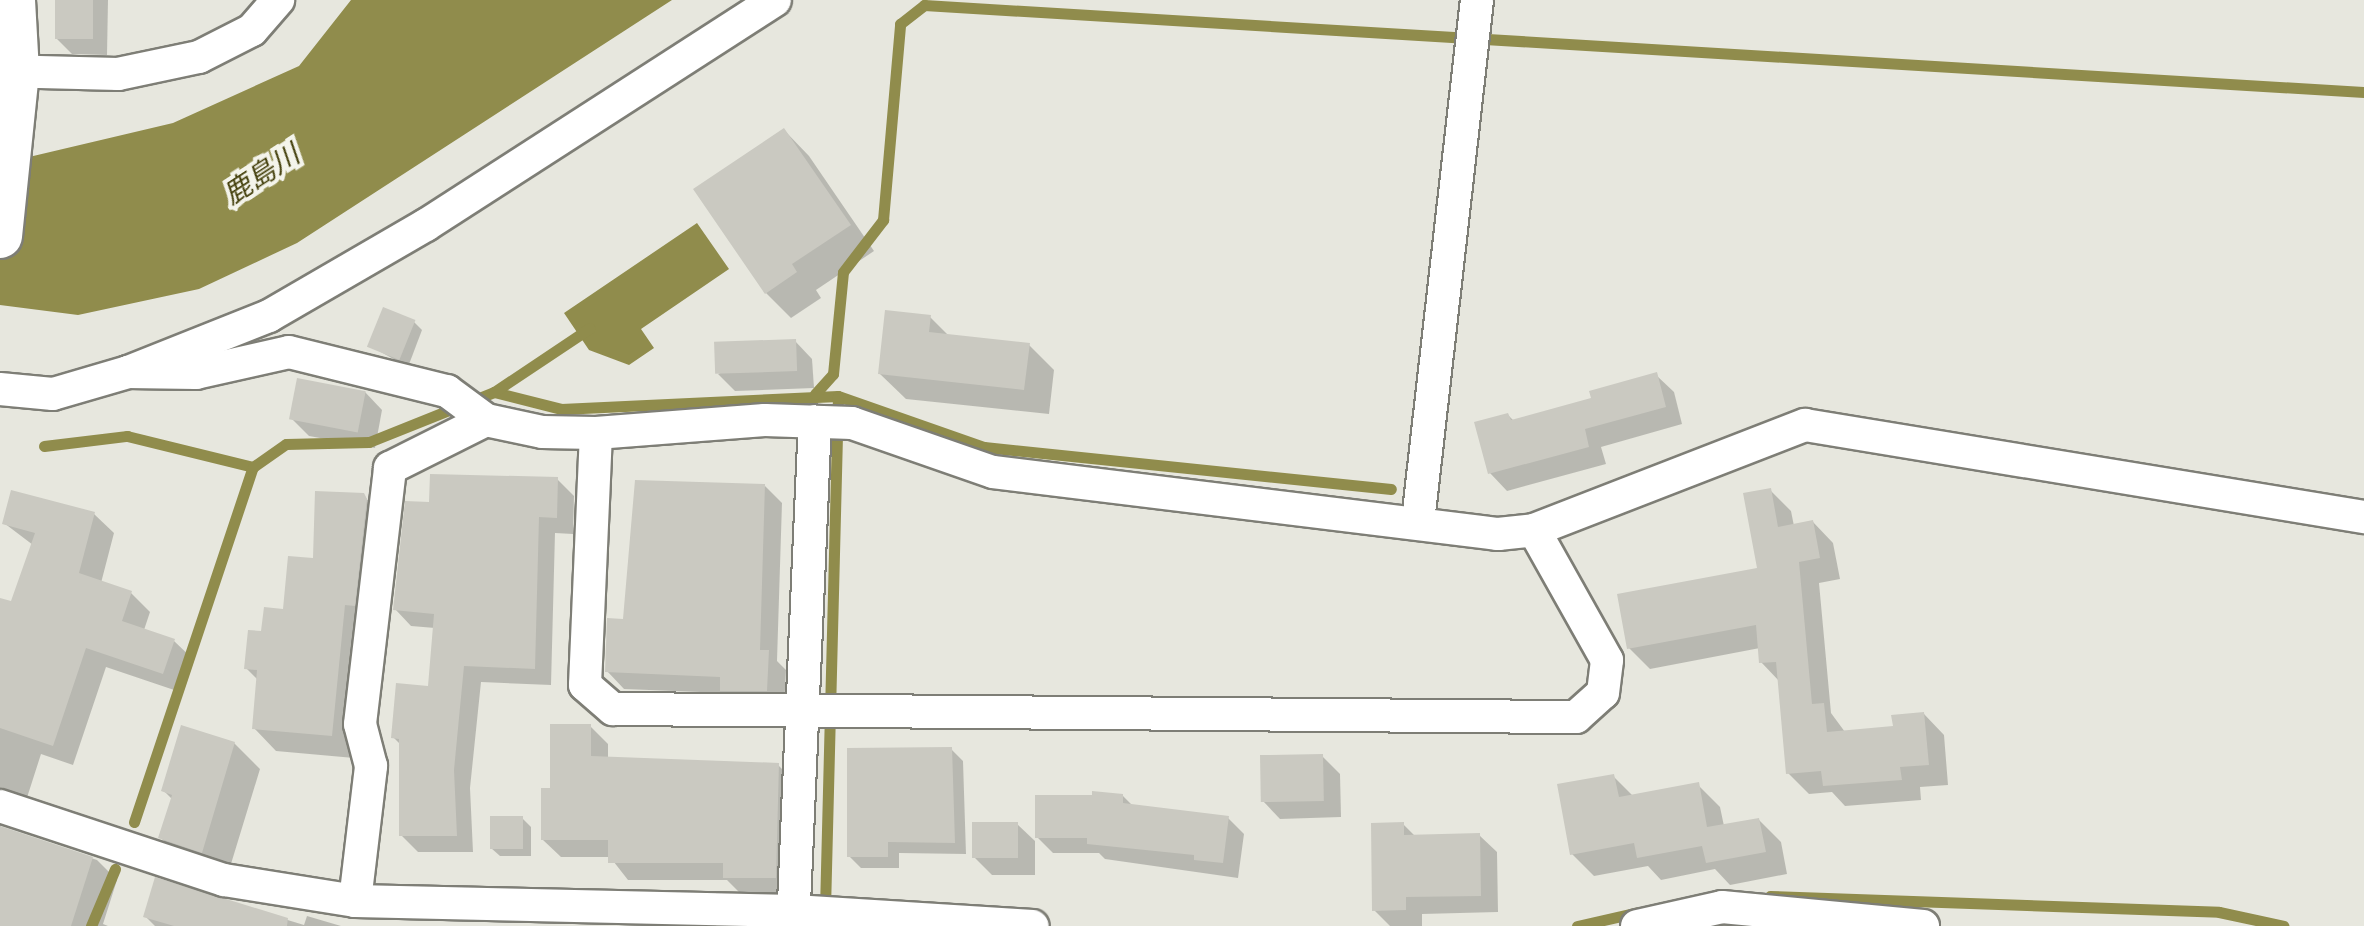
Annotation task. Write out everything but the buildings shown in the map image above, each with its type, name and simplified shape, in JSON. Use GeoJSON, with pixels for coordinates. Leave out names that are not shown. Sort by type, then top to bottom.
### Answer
{"type":"FeatureCollection","features":[{"type":"Feature","properties":{"kind":"street"},"geometry":{"type":"LineString","coordinates":[[0,236],[15,118],[8,72],[13,0]]}},
{"type":"Feature","properties":{"kind":"street"},"geometry":{"type":"LineString","coordinates":[[8,72],[118,74],[199,57],[252,30],[278,0]]}},
{"type":"Feature","properties":{"kind":"street"},"geometry":{"type":"LineString","coordinates":[[0,389],[53,394],[128,372],[269,316],[426,225],[775,0]]}},
{"type":"Feature","properties":{"kind":"street"},"geometry":{"type":"LineString","coordinates":[[1418,521],[1476,10]]}},
{"type":"Feature","properties":{"kind":"street"},"geometry":{"type":"LineString","coordinates":[[128,372],[196,373],[289,352],[447,391],[486,420],[542,432],[596,433],[815,421],[852,423],[993,472],[1418,521],[1498,534],[1534,530],[1805,425],[2364,517]]}},
{"type":"Feature","properties":{"kind":"street"},"geometry":{"type":"LineString","coordinates":[[355,901],[371,766],[360,724],[390,468],[486,420]]}},
{"type":"Feature","properties":{"kind":"street"},"geometry":{"type":"LineString","coordinates":[[794,919],[815,421]]}},
{"type":"Feature","properties":{"kind":"street"},"geometry":{"type":"LineString","coordinates":[[596,433],[585,685],[613,709],[802,713],[1576,717],[1603,693],[1607,660],[1534,530]]}},
{"type":"Feature","properties":{"kind":"street"},"geometry":{"type":"LineString","coordinates":[[0,806],[224,880],[355,901],[794,919],[844,915],[1033,926]]}},
{"type":"Feature","properties":{"kind":"street"},"geometry":{"type":"LineString","coordinates":[[1637,926],[1722,907],[1923,926]]}},
{"type":"Feature","properties":{"kind":"water","name":"鹿島川"},"geometry":{"type":"Polygon","coordinates":[[[351,0],[672,0],[297,243],[199,289],[78,315],[0,305],[0,152],[29,157],[173,123],[299,66],[351,0]]]}},
{"type":"Feature","properties":{"kind":"water"},"geometry":{"type":"Polygon","coordinates":[[[697,223],[729,269],[641,329],[654,348],[629,365],[589,350],[564,313],[697,223]]]}},
{"type":"Feature","properties":{"kind":"waterway"},"geometry":{"type":"LineString","coordinates":[[815,394],[833,374],[843,272],[883,220],[900,24],[924,5],[2364,92]]}},
{"type":"Feature","properties":{"kind":"waterway"},"geometry":{"type":"LineString","coordinates":[[134,822],[253,467],[286,444],[369,442],[494,392],[590,328]]}},
{"type":"Feature","properties":{"kind":"waterway"},"geometry":{"type":"LineString","coordinates":[[494,392],[561,409],[838,396],[984,447],[1391,489]]}},
{"type":"Feature","properties":{"kind":"waterway"},"geometry":{"type":"LineString","coordinates":[[825,909],[838,396]]}},
{"type":"Feature","properties":{"kind":"waterway"},"geometry":{"type":"LineString","coordinates":[[44,446],[127,436],[253,467]]}},
{"type":"Feature","properties":{"kind":"waterway"},"geometry":{"type":"LineString","coordinates":[[91,926],[115,869]]}},
{"type":"Feature","properties":{"kind":"waterway"},"geometry":{"type":"LineString","coordinates":[[1770,896],[2219,912],[2284,926]]}},
{"type":"Feature","properties":{"kind":"waterway"},"geometry":{"type":"LineString","coordinates":[[1577,926],[1639,912]]}}]}
